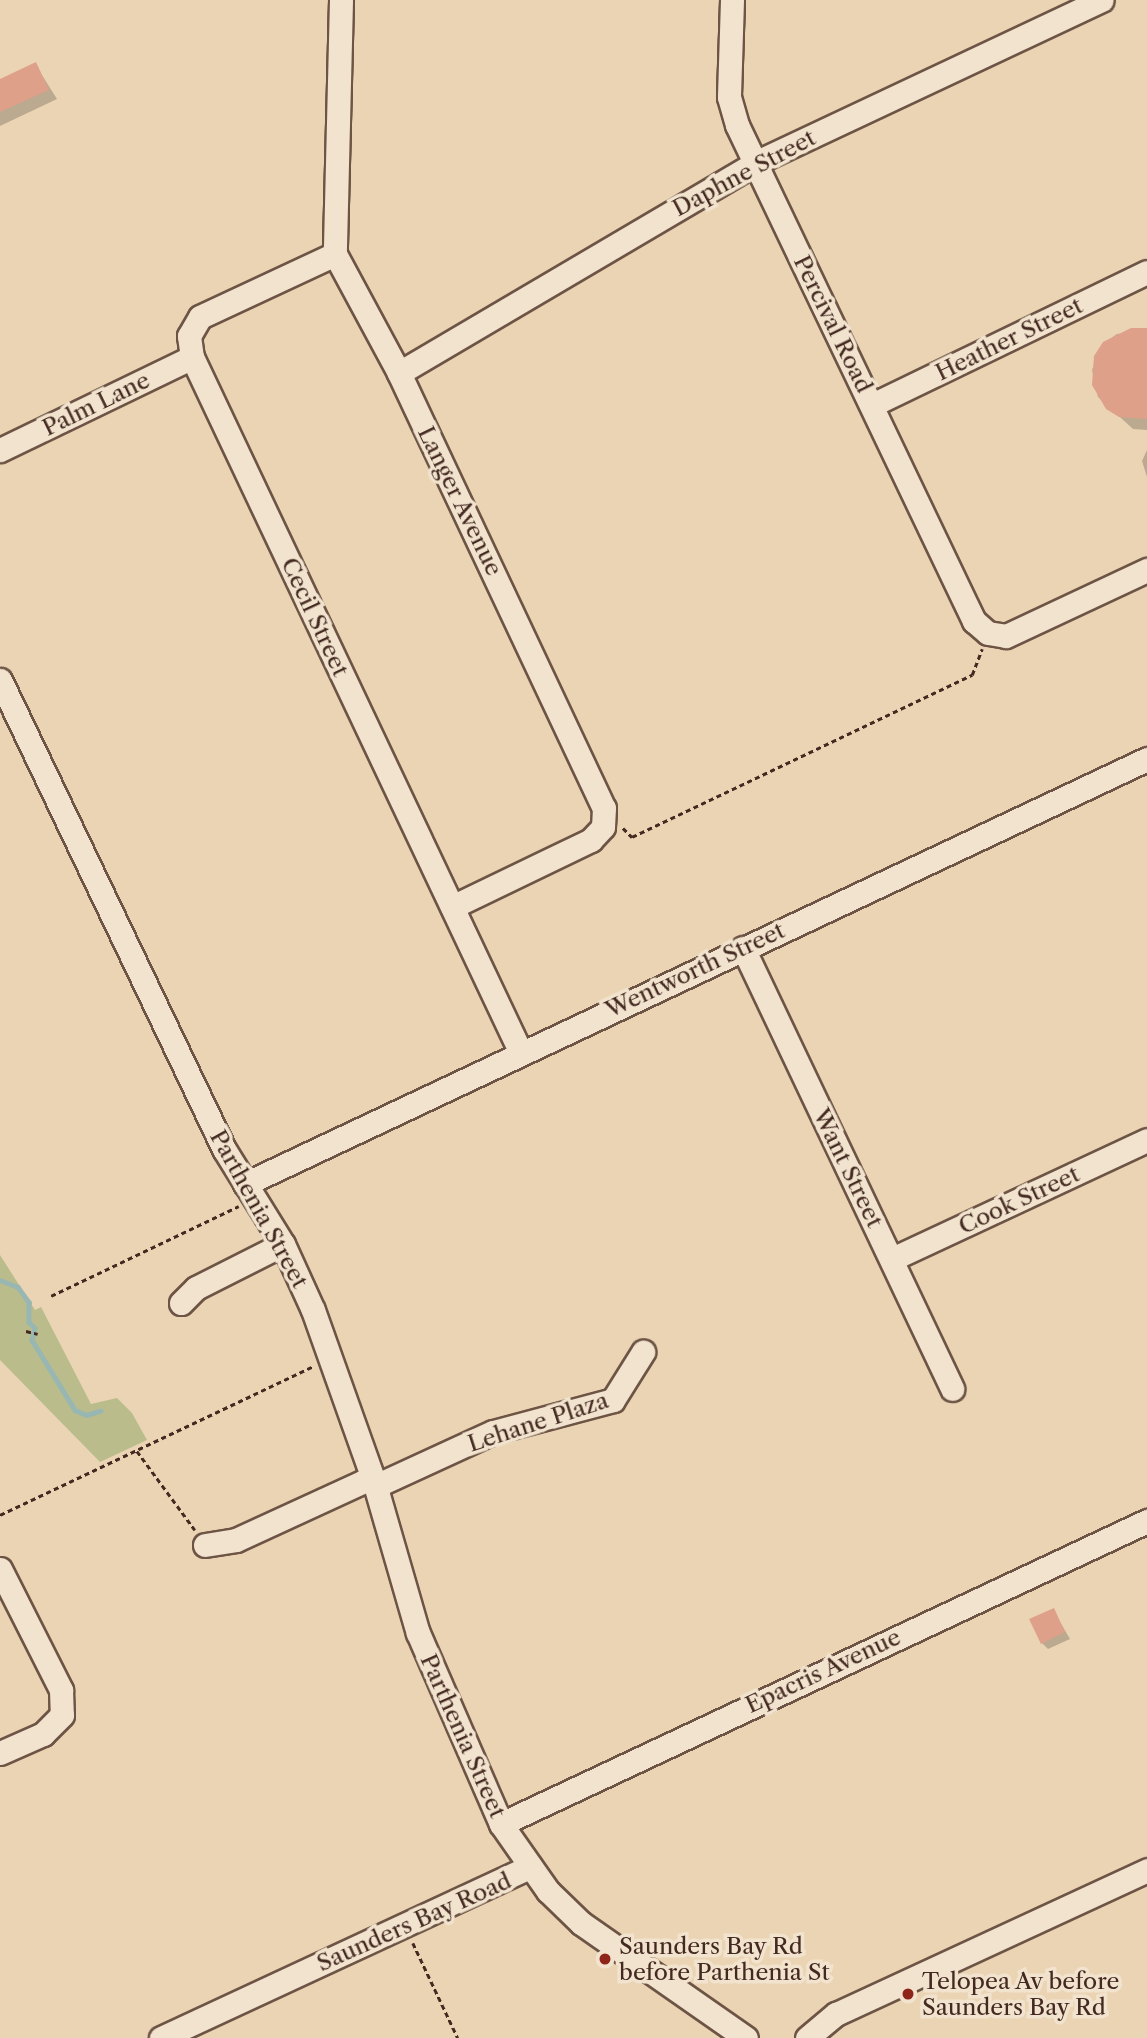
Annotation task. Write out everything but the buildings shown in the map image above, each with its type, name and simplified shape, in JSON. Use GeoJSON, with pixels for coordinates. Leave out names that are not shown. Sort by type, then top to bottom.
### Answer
{"type":"FeatureCollection","features":[{"type":"Feature","properties":{"kind":"street","name":"Langer Avenue"},"geometry":{"type":"LineString","coordinates":[[341,0],[335,254],[398,373],[604,808]]}},
{"type":"Feature","properties":{"kind":"street","name":"Percival Road"},"geometry":{"type":"LineString","coordinates":[[732,0],[729,97],[755,163],[974,621],[988,633]]}},
{"type":"Feature","properties":{"kind":"street","name":"Daphne Street"},"geometry":{"type":"LineString","coordinates":[[398,373],[755,163],[1102,0]]}},
{"type":"Feature","properties":{"kind":"street"},"geometry":{"type":"LineString","coordinates":[[192,357],[189,336],[201,317],[335,254]]}},
{"type":"Feature","properties":{"kind":"street","name":"Heather Street"},"geometry":{"type":"LineString","coordinates":[[872,405],[1147,272]]}},
{"type":"Feature","properties":{"kind":"street","name":"Palm Lane"},"geometry":{"type":"LineString","coordinates":[[0,450],[192,357]]}},
{"type":"Feature","properties":{"kind":"street","name":"Cecil Street"},"geometry":{"type":"LineString","coordinates":[[192,357],[520,1051]]}},
{"type":"Feature","properties":{"kind":"street"},"geometry":{"type":"LineString","coordinates":[[988,633],[1006,636],[1147,570]]}},
{"type":"Feature","properties":{"kind":"street","name":"Parthenia Street"},"geometry":{"type":"LineString","coordinates":[[0,680],[224,1149],[283,1244],[334,1358],[374,1481],[418,1633],[501,1824],[530,1867]]}},
{"type":"Feature","properties":{"kind":"street","name":"Wentworth Street"},"geometry":{"type":"LineString","coordinates":[[250,1191],[520,1051],[1147,759]]}},
{"type":"Feature","properties":{"kind":"street"},"geometry":{"type":"LineString","coordinates":[[452,907],[591,840],[603,827],[604,808]]}},
{"type":"Feature","properties":{"kind":"street","name":"Want Street"},"geometry":{"type":"LineString","coordinates":[[743,948],[952,1389]]}},
{"type":"Feature","properties":{"kind":"street","name":"Cook Street"},"geometry":{"type":"LineString","coordinates":[[892,1259],[1147,1140]]}},
{"type":"Feature","properties":{"kind":"street"},"geometry":{"type":"LineString","coordinates":[[181,1303],[196,1288],[283,1244]]}},
{"type":"Feature","properties":{"kind":"street","name":"Lehane Plaza"},"geometry":{"type":"LineString","coordinates":[[205,1545],[236,1540],[363,1481],[382,1483],[493,1432],[613,1400],[643,1352]]}},
{"type":"Feature","properties":{"kind":"street","name":"Epacris Avenue"},"geometry":{"type":"LineString","coordinates":[[501,1824],[1147,1521]]}},
{"type":"Feature","properties":{"kind":"street"},"geometry":{"type":"LineString","coordinates":[[0,1569],[61,1690],[62,1715],[43,1734],[0,1753]]}},
{"type":"Feature","properties":{"kind":"street","name":"Saunders Bay Road"},"geometry":{"type":"LineString","coordinates":[[161,2038],[530,1867],[581,1923],[746,2038]]}},
{"type":"Feature","properties":{"kind":"street"},"geometry":{"type":"LineString","coordinates":[[807,2038],[836,2014],[1147,1870]]}},
{"type":"Feature","properties":{"kind":"path"},"geometry":{"type":"LineString","coordinates":[[604,808],[632,837],[972,676],[988,633]]}},
{"type":"Feature","properties":{"kind":"path"},"geometry":{"type":"LineString","coordinates":[[51,1296],[250,1191]]}},
{"type":"Feature","properties":{"kind":"path"},"geometry":{"type":"LineString","coordinates":[[26,1331],[38,1334]]}},
{"type":"Feature","properties":{"kind":"path"},"geometry":{"type":"LineString","coordinates":[[0,1515],[334,1358]]}},
{"type":"Feature","properties":{"kind":"path"},"geometry":{"type":"LineString","coordinates":[[137,1451],[205,1545]]}},
{"type":"Feature","properties":{"kind":"path"},"geometry":{"type":"LineString","coordinates":[[404,1925],[458,2038]]}},
{"type":"Feature","properties":{"kind":"green space"},"geometry":{"type":"Polygon","coordinates":[[[0,1255],[35,1310],[41,1307],[91,1404],[117,1398],[132,1413],[147,1440],[100,1462],[0,1360],[0,1255]]]}},
{"type":"Feature","properties":{"kind":"waterway"},"geometry":{"type":"LineString","coordinates":[[0,1280],[18,1287],[29,1302],[29,1322],[35,1328],[32,1340],[75,1410],[86,1415],[100,1411]]}},
{"type":"Feature","properties":{"kind":"place","name":"Saunders Bay Rd before Parthenia St"},"geometry":{"type":"Point","coordinates":[605,1959]}},
{"type":"Feature","properties":{"kind":"place","name":"Telopea Av before Saunders Bay Rd"},"geometry":{"type":"Point","coordinates":[908,1994]}}]}
